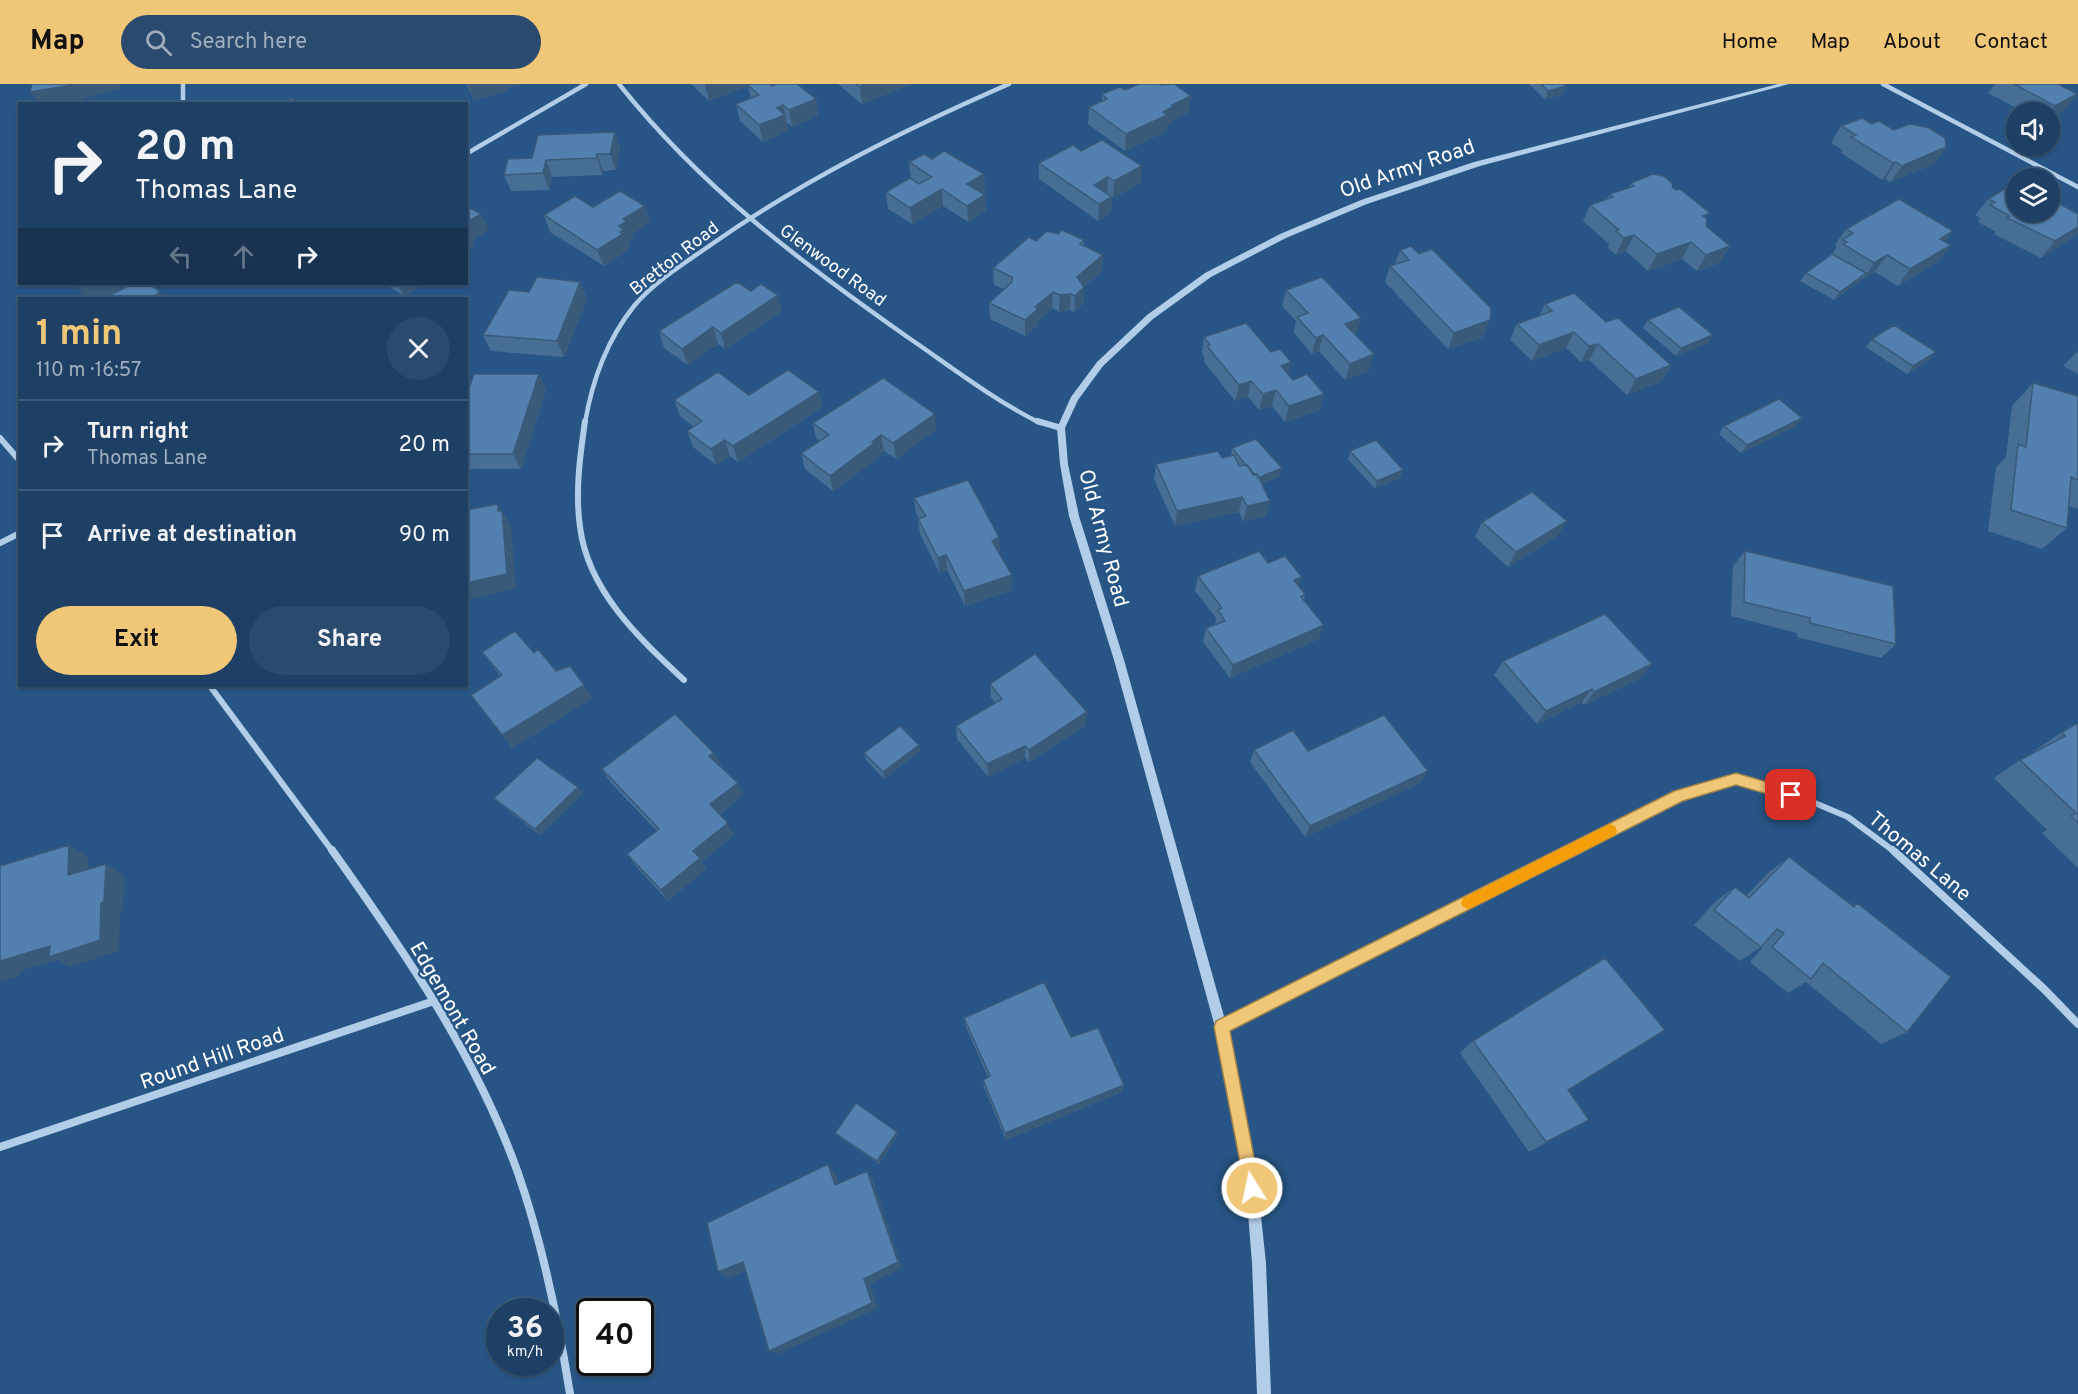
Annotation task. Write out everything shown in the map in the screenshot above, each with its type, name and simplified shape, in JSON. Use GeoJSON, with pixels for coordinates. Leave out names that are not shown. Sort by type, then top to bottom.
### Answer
{"type":"FeatureCollection","features":[{"type":"Feature","properties":{"kind":"street"},"geometry":{"type":"LineString","coordinates":[[183,84],[183,102]]}},
{"type":"Feature","properties":{"kind":"street"},"geometry":{"type":"LineString","coordinates":[[468,153],[586,84]]}},
{"type":"Feature","properties":{"kind":"street","name":"Glenwood Road"},"geometry":{"type":"LineString","coordinates":[[619,84],[688,163],[749,218],[817,271],[1006,406],[1040,423],[1061,428]]}},
{"type":"Feature","properties":{"kind":"street","name":"Bretton Road"},"geometry":{"type":"LineString","coordinates":[[684,680],[619,616],[604,595],[582,542],[577,501],[581,447],[590,398],[601,360],[629,312],[670,274],[749,218],[916,127],[1009,84]]}},
{"type":"Feature","properties":{"kind":"street","name":"Old Army Road"},"geometry":{"type":"LineString","coordinates":[[1264,1394],[1259,1263],[1252,1188],[1221,1027],[1119,660],[1074,516],[1064,464],[1061,428],[1074,399],[1100,364],[1150,317],[1208,275],[1283,236],[1364,202],[1477,164],[1786,84]]}},
{"type":"Feature","properties":{"kind":"street"},"geometry":{"type":"LineString","coordinates":[[1882,84],[2078,187]]}},
{"type":"Feature","properties":{"kind":"street"},"geometry":{"type":"LineString","coordinates":[[0,438],[18,459]]}},
{"type":"Feature","properties":{"kind":"street"},"geometry":{"type":"LineString","coordinates":[[0,543],[18,534]]}},
{"type":"Feature","properties":{"kind":"street","name":"Edgemont Road"},"geometry":{"type":"LineString","coordinates":[[211,687],[396,941],[434,1001],[468,1064],[505,1141],[536,1230],[561,1336],[570,1394]]}},
{"type":"Feature","properties":{"kind":"street","name":"Thomas Lane"},"geometry":{"type":"LineString","coordinates":[[1221,1027],[1679,795],[1736,779],[1810,801],[1848,817],[1898,854],[2078,1024]]}},
{"type":"Feature","properties":{"kind":"street","name":"Round Hill Road"},"geometry":{"type":"LineString","coordinates":[[0,1147],[434,1001]]}},
{"type":"Feature","properties":{"kind":"building"},"geometry":{"type":"Polygon","coordinates":[[[32,84],[72,84],[72,85],[30,92],[32,84]]]}},
{"type":"Feature","properties":{"kind":"building"},"geometry":{"type":"Polygon","coordinates":[[[770,84],[772,86],[797,84],[816,99],[789,110],[783,105],[777,108],[785,115],[759,125],[736,104],[759,95],[748,85],[770,84]]]}},
{"type":"Feature","properties":{"kind":"building"},"geometry":{"type":"Polygon","coordinates":[[[1139,84],[1174,84],[1191,96],[1163,112],[1167,115],[1126,134],[1089,107],[1107,99],[1102,94],[1120,87],[1125,90],[1139,84]]]}},
{"type":"Feature","properties":{"kind":"building"},"geometry":{"type":"Polygon","coordinates":[[[1541,84],[1563,84],[1566,86],[1548,91],[1541,84]]]}},
{"type":"Feature","properties":{"kind":"building"},"geometry":{"type":"Polygon","coordinates":[[[2014,84],[2058,84],[2077,94],[2060,103],[2048,102],[2014,84]]]}},
{"type":"Feature","properties":{"kind":"building"},"geometry":{"type":"Polygon","coordinates":[[[292,98],[296,102],[283,102],[292,98]]]}},
{"type":"Feature","properties":{"kind":"building"},"geometry":{"type":"Polygon","coordinates":[[[1862,118],[1872,124],[1879,121],[1894,130],[1910,124],[1929,128],[1945,138],[1946,147],[1902,166],[1896,162],[1893,163],[1851,137],[1856,135],[1841,126],[1862,118]]]}},
{"type":"Feature","properties":{"kind":"building"},"geometry":{"type":"Polygon","coordinates":[[[615,132],[610,154],[597,154],[597,158],[546,160],[543,173],[504,175],[508,159],[532,158],[538,135],[615,132]]]}},
{"type":"Feature","properties":{"kind":"building"},"geometry":{"type":"Polygon","coordinates":[[[1102,140],[1142,166],[1114,181],[1108,177],[1094,185],[1112,197],[1099,204],[1039,163],[1073,145],[1081,151],[1102,140]]]}},
{"type":"Feature","properties":{"kind":"building"},"geometry":{"type":"Polygon","coordinates":[[[944,151],[984,174],[967,184],[985,195],[967,206],[942,189],[910,208],[886,192],[910,178],[919,184],[932,177],[909,162],[924,154],[932,159],[944,151]]]}},
{"type":"Feature","properties":{"kind":"building"},"geometry":{"type":"Polygon","coordinates":[[[1653,174],[1664,176],[1673,184],[1672,187],[1676,190],[1680,189],[1710,213],[1703,216],[1707,219],[1706,226],[1730,246],[1706,255],[1691,242],[1657,254],[1634,235],[1624,238],[1616,231],[1619,230],[1590,205],[1613,197],[1610,194],[1634,186],[1631,183],[1653,174]]]}},
{"type":"Feature","properties":{"kind":"building"},"geometry":{"type":"Polygon","coordinates":[[[2006,188],[2006,214],[1990,205],[1995,202],[1988,199],[2006,188]]]}},
{"type":"Feature","properties":{"kind":"building"},"geometry":{"type":"Polygon","coordinates":[[[620,191],[645,206],[623,219],[627,221],[619,226],[624,230],[620,232],[623,234],[597,250],[544,215],[575,196],[593,207],[620,191]]]}},
{"type":"Feature","properties":{"kind":"building"},"geometry":{"type":"Polygon","coordinates":[[[1899,199],[1953,231],[1940,239],[1951,245],[1910,269],[1887,255],[1874,263],[1843,244],[1847,242],[1842,240],[1853,233],[1846,229],[1899,199]]]}},
{"type":"Feature","properties":{"kind":"building"},"geometry":{"type":"Polygon","coordinates":[[[2060,204],[2078,214],[2078,227],[2055,241],[2015,222],[2060,222],[2060,204]]]}},
{"type":"Feature","properties":{"kind":"building"},"geometry":{"type":"Polygon","coordinates":[[[468,207],[481,214],[468,222],[468,207]]]}},
{"type":"Feature","properties":{"kind":"building"},"geometry":{"type":"Polygon","coordinates":[[[1062,230],[1084,240],[1080,244],[1103,255],[1077,277],[1084,287],[1075,296],[1053,292],[1035,307],[1038,309],[1025,320],[989,303],[1012,282],[1012,277],[993,268],[1029,237],[1036,241],[1047,231],[1058,234],[1062,230]]]}},
{"type":"Feature","properties":{"kind":"building"},"geometry":{"type":"Polygon","coordinates":[[[1411,246],[1419,254],[1432,249],[1491,308],[1490,320],[1454,333],[1390,266],[1409,260],[1400,250],[1411,246]]]}},
{"type":"Feature","properties":{"kind":"building"},"geometry":{"type":"Polygon","coordinates":[[[1832,254],[1866,273],[1840,292],[1806,273],[1832,254]]]}},
{"type":"Feature","properties":{"kind":"building"},"geometry":{"type":"Polygon","coordinates":[[[537,277],[580,282],[557,341],[483,335],[509,290],[529,292],[537,277]]]}},
{"type":"Feature","properties":{"kind":"building"},"geometry":{"type":"Polygon","coordinates":[[[1322,277],[1361,318],[1345,324],[1374,354],[1350,364],[1323,335],[1316,338],[1297,317],[1308,313],[1286,290],[1322,277]]]}},
{"type":"Feature","properties":{"kind":"building"},"geometry":{"type":"Polygon","coordinates":[[[737,282],[751,291],[761,284],[778,295],[721,333],[713,327],[682,349],[659,331],[737,282]]]}},
{"type":"Feature","properties":{"kind":"building"},"geometry":{"type":"Polygon","coordinates":[[[130,285],[150,285],[160,292],[153,297],[106,297],[130,285]]]}},
{"type":"Feature","properties":{"kind":"building"},"geometry":{"type":"Polygon","coordinates":[[[1574,293],[1606,322],[1618,318],[1671,365],[1636,379],[1598,344],[1589,346],[1574,332],[1539,345],[1517,324],[1552,311],[1545,304],[1574,293]]]}},
{"type":"Feature","properties":{"kind":"building"},"geometry":{"type":"Polygon","coordinates":[[[1679,307],[1713,335],[1681,348],[1648,320],[1679,307]]]}},
{"type":"Feature","properties":{"kind":"building"},"geometry":{"type":"Polygon","coordinates":[[[1246,323],[1271,352],[1280,349],[1291,362],[1281,366],[1293,380],[1307,374],[1324,394],[1289,406],[1276,390],[1263,394],[1251,381],[1239,385],[1207,346],[1210,345],[1204,337],[1246,323]]]}},
{"type":"Feature","properties":{"kind":"building"},"geometry":{"type":"Polygon","coordinates":[[[1894,325],[1936,352],[1913,366],[1872,339],[1894,325]]]}},
{"type":"Feature","properties":{"kind":"building"},"geometry":{"type":"Polygon","coordinates":[[[788,370],[819,392],[733,446],[725,440],[711,449],[687,431],[702,421],[674,400],[718,372],[749,395],[788,370]]]}},
{"type":"Feature","properties":{"kind":"building"},"geometry":{"type":"Polygon","coordinates":[[[474,374],[539,374],[513,454],[468,454],[468,390],[474,374]]]}},
{"type":"Feature","properties":{"kind":"building"},"geometry":{"type":"Polygon","coordinates":[[[883,378],[935,414],[893,443],[881,435],[872,442],[874,443],[830,476],[801,453],[829,435],[813,423],[883,378]]]}},
{"type":"Feature","properties":{"kind":"building"},"geometry":{"type":"Polygon","coordinates":[[[2033,383],[2078,396],[2078,480],[2071,477],[2067,528],[2011,510],[2018,444],[2026,447],[2033,383]]]}},
{"type":"Feature","properties":{"kind":"building"},"geometry":{"type":"Polygon","coordinates":[[[1779,399],[1802,418],[1747,445],[1724,426],[1779,399]]]}},
{"type":"Feature","properties":{"kind":"building"},"geometry":{"type":"Polygon","coordinates":[[[1256,439],[1282,468],[1258,478],[1257,474],[1255,475],[1232,448],[1256,439]]]}},
{"type":"Feature","properties":{"kind":"building"},"geometry":{"type":"Polygon","coordinates":[[[1376,440],[1403,470],[1377,481],[1350,451],[1376,440]]]}},
{"type":"Feature","properties":{"kind":"building"},"geometry":{"type":"Polygon","coordinates":[[[1218,451],[1222,458],[1234,455],[1239,466],[1247,465],[1253,475],[1257,474],[1270,501],[1247,506],[1242,497],[1177,511],[1156,464],[1218,451]]]}},
{"type":"Feature","properties":{"kind":"building"},"geometry":{"type":"Polygon","coordinates":[[[968,480],[999,537],[992,541],[1012,575],[964,591],[946,555],[938,558],[918,519],[926,516],[914,498],[968,480]]]}},
{"type":"Feature","properties":{"kind":"building"},"geometry":{"type":"Polygon","coordinates":[[[1532,492],[1567,521],[1516,552],[1482,522],[1532,492]]]}},
{"type":"Feature","properties":{"kind":"building"},"geometry":{"type":"Polygon","coordinates":[[[498,504],[498,511],[502,511],[507,574],[468,583],[468,510],[498,504]]]}},
{"type":"Feature","properties":{"kind":"building"},"geometry":{"type":"Polygon","coordinates":[[[1259,551],[1268,563],[1285,556],[1302,577],[1294,580],[1305,594],[1301,597],[1324,625],[1233,665],[1206,628],[1225,621],[1218,610],[1222,608],[1198,576],[1259,551]]]}},
{"type":"Feature","properties":{"kind":"building"},"geometry":{"type":"Polygon","coordinates":[[[1745,551],[1893,586],[1896,644],[1810,623],[1810,618],[1744,602],[1745,551]]]}},
{"type":"Feature","properties":{"kind":"building"},"geometry":{"type":"Polygon","coordinates":[[[1605,614],[1652,664],[1594,692],[1592,689],[1546,711],[1503,661],[1605,614]]]}},
{"type":"Feature","properties":{"kind":"building"},"geometry":{"type":"Polygon","coordinates":[[[515,631],[534,653],[538,649],[556,671],[570,666],[584,685],[502,735],[471,695],[502,675],[482,652],[515,631]]]}},
{"type":"Feature","properties":{"kind":"building"},"geometry":{"type":"Polygon","coordinates":[[[1035,654],[1087,712],[1029,750],[1025,746],[987,764],[956,726],[1002,699],[990,684],[1035,654]]]}},
{"type":"Feature","properties":{"kind":"building"},"geometry":{"type":"Polygon","coordinates":[[[675,714],[714,753],[709,756],[738,783],[710,804],[728,823],[693,851],[700,858],[661,890],[627,854],[659,829],[602,769],[675,714]]]}},
{"type":"Feature","properties":{"kind":"building"},"geometry":{"type":"Polygon","coordinates":[[[1384,715],[1428,771],[1310,826],[1254,750],[1293,730],[1308,751],[1384,715]]]}},
{"type":"Feature","properties":{"kind":"building"},"geometry":{"type":"Polygon","coordinates":[[[2078,723],[2078,823],[2071,816],[2076,813],[2020,760],[2065,736],[2062,732],[2078,723]]]}},
{"type":"Feature","properties":{"kind":"building"},"geometry":{"type":"Polygon","coordinates":[[[900,726],[919,745],[883,772],[864,753],[900,726]]]}},
{"type":"Feature","properties":{"kind":"building"},"geometry":{"type":"Polygon","coordinates":[[[537,758],[578,787],[535,829],[494,798],[537,758]]]}},
{"type":"Feature","properties":{"kind":"building"},"geometry":{"type":"Polygon","coordinates":[[[69,845],[68,875],[106,864],[104,902],[101,903],[100,940],[49,957],[50,946],[0,961],[0,866],[69,845]]]}},
{"type":"Feature","properties":{"kind":"building"},"geometry":{"type":"Polygon","coordinates":[[[1789,857],[1854,907],[1857,903],[1951,977],[1907,1032],[1823,963],[1811,979],[1772,947],[1784,933],[1777,929],[1761,947],[1714,910],[1735,887],[1749,898],[1789,857]]]}},
{"type":"Feature","properties":{"kind":"building"},"geometry":{"type":"Polygon","coordinates":[[[1605,958],[1665,1030],[1568,1090],[1589,1120],[1546,1142],[1473,1041],[1605,958]]]}},
{"type":"Feature","properties":{"kind":"building"},"geometry":{"type":"Polygon","coordinates":[[[1044,982],[1071,1037],[1098,1028],[1124,1085],[1005,1133],[983,1080],[990,1076],[964,1018],[1044,982]]]}},
{"type":"Feature","properties":{"kind":"building"},"geometry":{"type":"Polygon","coordinates":[[[856,1103],[897,1132],[877,1161],[835,1133],[856,1103]]]}},
{"type":"Feature","properties":{"kind":"building"},"geometry":{"type":"Polygon","coordinates":[[[828,1164],[835,1185],[867,1171],[898,1262],[864,1279],[872,1303],[769,1351],[743,1262],[718,1272],[707,1223],[828,1164]]]}},
{"type":"Feature","properties":{"kind":"slow traffic"},"geometry":{"type":"LineString","coordinates":[[1468,903],[1610,831]]}},
{"type":"Feature","properties":{"kind":"route"},"geometry":{"type":"LineString","coordinates":[[1252,1188],[1221,1027],[1679,795],[1736,779],[1791,795]]}}]}
